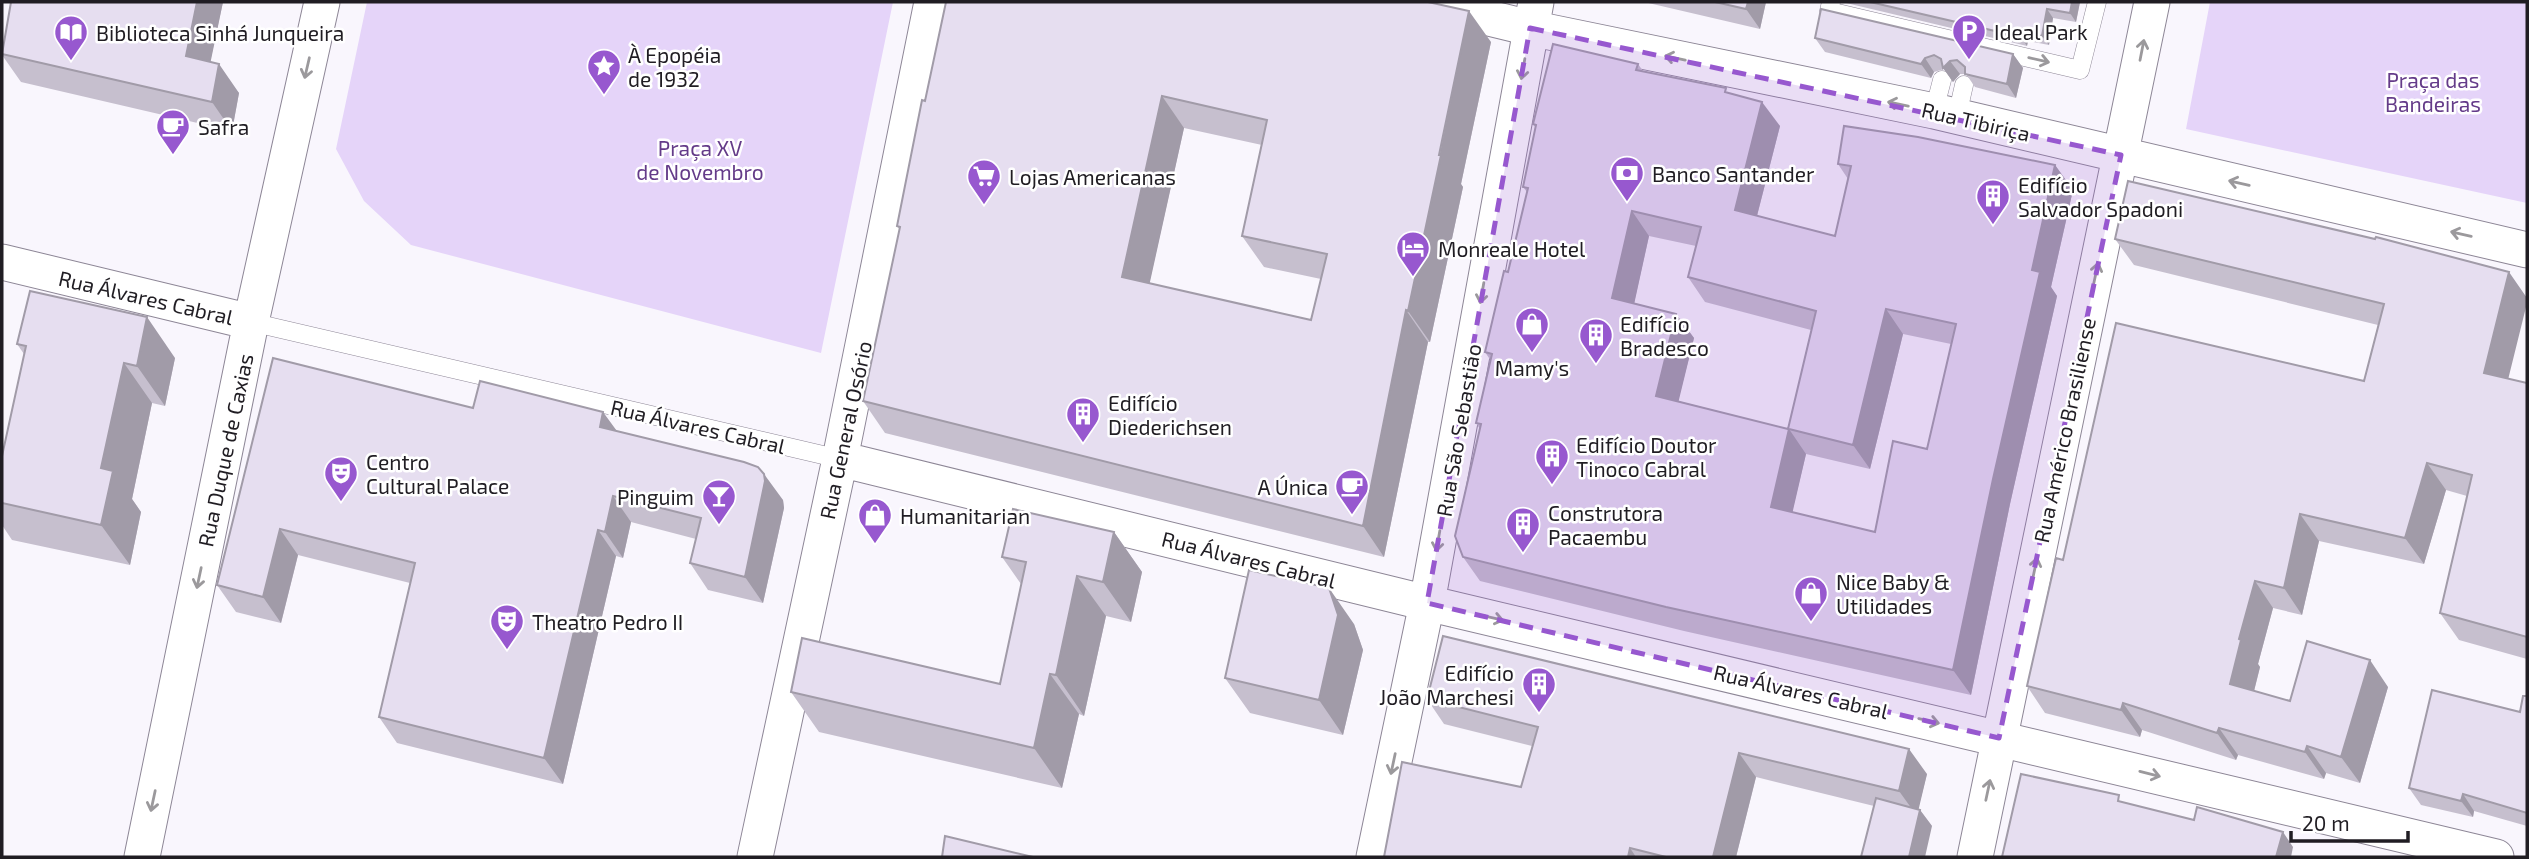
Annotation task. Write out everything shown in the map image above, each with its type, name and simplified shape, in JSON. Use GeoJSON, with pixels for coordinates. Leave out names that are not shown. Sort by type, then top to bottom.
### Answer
{"type":"FeatureCollection","features":[{"type":"Feature","properties":{"kind":"street","name":"Rua Duque de Caxias"},"geometry":{"type":"LineString","coordinates":[[142,857],[251,322],[322,2]]}},
{"type":"Feature","properties":{"kind":"street","name":"Rua General Osório"},"geometry":{"type":"LineString","coordinates":[[755,857],[840,459],[932,2]]}},
{"type":"Feature","properties":{"kind":"street","name":"Rua Tibiriça"},"geometry":{"type":"LineString","coordinates":[[1423,2],[1533,15],[1949,98],[2121,155],[2527,250]]}},
{"type":"Feature","properties":{"kind":"street","name":"Rua Américo Brasiliense"},"geometry":{"type":"LineString","coordinates":[[1975,857],[2152,2]]}},
{"type":"Feature","properties":{"kind":"street","name":"Rua São Sebastião"},"geometry":{"type":"LineString","coordinates":[[1374,857],[1426,603],[1533,15]]}},
{"type":"Feature","properties":{"kind":"street","name":"Rua Álvares Cabral"},"geometry":{"type":"LineString","coordinates":[[2,262],[251,322]]}},
{"type":"Feature","properties":{"kind":"street","name":"Rua Álvares Cabral"},"geometry":{"type":"LineString","coordinates":[[840,459],[1426,603],[2496,857]]}},
{"type":"Feature","properties":{"kind":"lane"},"geometry":{"type":"LineString","coordinates":[[1831,2],[1829,11],[1951,46],[2080,70],[2097,2]]}},
{"type":"Feature","properties":{"kind":"lane","name":"Rua Álvares Cabral"},"geometry":{"type":"LineString","coordinates":[[251,322],[840,459]]}},
{"type":"Feature","properties":{"kind":"highlighted area"},"geometry":{"type":"Polygon","coordinates":[[[1530,28],[2121,155],[1999,738],[1427,603],[1530,28]]]}},
{"type":"Feature","properties":{"kind":"green space","name":"Praça XV de Novembro"},"geometry":{"type":"Polygon","coordinates":[[[367,2],[893,2],[821,353],[411,245],[364,201],[336,149],[367,2]]]}},
{"type":"Feature","properties":{"kind":"green space","name":"Praça das Bandeiras"},"geometry":{"type":"Polygon","coordinates":[[[2210,2],[2527,2],[2527,203],[2186,129],[2210,2]]]}},
{"type":"Feature","properties":{"kind":"building"},"geometry":{"type":"Polygon","coordinates":[[[11,2],[197,2],[186,56],[219,64],[212,102],[2,54],[11,2]]]}},
{"type":"Feature","properties":{"kind":"building"},"geometry":{"type":"Polygon","coordinates":[[[946,2],[1428,2],[1469,11],[1363,526],[863,401],[900,227],[897,226],[922,100],[925,101],[946,2]],[[1162,96],[1122,277],[1311,320],[1327,254],[1242,236],[1267,120],[1162,96]]]}},
{"type":"Feature","properties":{"kind":"building"},"geometry":{"type":"Polygon","coordinates":[[[1715,2],[1748,2],[1746,9],[1715,2]]]}},
{"type":"Feature","properties":{"kind":"building"},"geometry":{"type":"Polygon","coordinates":[[[1870,2],[2072,2],[2070,13],[2047,9],[2042,36],[2022,32],[2021,37],[1870,2]]]}},
{"type":"Feature","properties":{"kind":"building"},"geometry":{"type":"Polygon","coordinates":[[[1821,9],[2013,54],[2007,84],[1965,74],[1965,67],[1957,60],[1950,61],[1943,68],[1941,59],[1934,55],[1925,58],[1921,64],[1815,38],[1821,9]]]}},
{"type":"Feature","properties":{"kind":"building"},"geometry":{"type":"Polygon","coordinates":[[[1553,44],[1638,64],[1636,70],[1726,88],[1725,92],[1762,102],[1735,210],[1835,236],[1851,166],[1838,164],[1844,126],[1918,137],[2055,165],[2032,270],[2040,272],[1953,670],[1666,607],[1463,557],[1455,536],[1481,424],[1476,423],[1492,354],[1485,352],[1504,271],[1508,272],[1528,188],[1523,187],[1536,125],[1533,124],[1553,44]],[[1632,211],[1612,298],[1676,314],[1656,396],[1788,429],[1816,311],[1688,277],[1701,227],[1632,211]],[[1886,309],[1853,445],[1789,429],[1771,507],[1875,532],[1893,441],[1927,449],[1956,324],[1886,309]]]}},
{"type":"Feature","properties":{"kind":"building"},"geometry":{"type":"Polygon","coordinates":[[[2128,181],[2375,239],[2376,237],[2509,272],[2484,373],[2527,383],[2527,637],[2440,613],[2472,475],[2427,463],[2405,538],[2300,514],[2284,588],[2255,581],[2230,684],[2290,701],[2307,641],[2370,660],[2341,757],[2307,746],[2305,752],[2219,728],[2217,733],[2123,703],[2121,710],[2027,686],[2056,558],[2063,560],[2116,323],[2364,381],[2384,304],[2115,239],[2128,181]]]}},
{"type":"Feature","properties":{"kind":"building"},"geometry":{"type":"Polygon","coordinates":[[[30,291],[147,317],[137,366],[124,363],[101,468],[113,471],[101,525],[2,503],[2,456],[26,346],[17,344],[30,291]]]}},
{"type":"Feature","properties":{"kind":"building"},"geometry":{"type":"Polygon","coordinates":[[[273,358],[473,408],[480,381],[603,412],[600,427],[758,467],[764,474],[765,481],[745,577],[690,563],[701,518],[613,496],[605,532],[598,530],[544,758],[379,717],[415,563],[280,529],[263,597],[217,585],[273,358]]]}},
{"type":"Feature","properties":{"kind":"building"},"geometry":{"type":"Polygon","coordinates":[[[1013,509],[1114,532],[1103,582],[1077,576],[1056,675],[1050,674],[1034,748],[791,692],[802,638],[1000,684],[1026,562],[1002,557],[1013,509]]]}},
{"type":"Feature","properties":{"kind":"building"},"geometry":{"type":"Polygon","coordinates":[[[1249,570],[1329,588],[1338,615],[1319,700],[1225,678],[1249,570]]]}},
{"type":"Feature","properties":{"kind":"building"},"geometry":{"type":"Polygon","coordinates":[[[1443,636],[1909,749],[1899,791],[1739,753],[1713,857],[1666,857],[1630,848],[1628,857],[1384,857],[1402,762],[1521,787],[1538,727],[1427,699],[1443,636]]]}},
{"type":"Feature","properties":{"kind":"building"},"geometry":{"type":"Polygon","coordinates":[[[2432,690],[2520,712],[2523,696],[2527,696],[2527,813],[2463,794],[2461,801],[2409,788],[2432,690]]]}},
{"type":"Feature","properties":{"kind":"building"},"geometry":{"type":"Polygon","coordinates":[[[2021,774],[2119,795],[2118,801],[2194,820],[2197,807],[2283,832],[2276,857],[2002,857],[2021,774]]]}},
{"type":"Feature","properties":{"kind":"building"},"geometry":{"type":"Polygon","coordinates":[[[1876,798],[1920,810],[1909,857],[1861,857],[1876,798]]]}},
{"type":"Feature","properties":{"kind":"building"},"geometry":{"type":"Polygon","coordinates":[[[945,836],[1033,857],[942,857],[945,836]]]}},
{"type":"Feature","properties":{"kind":"place","name":"Ideal Park"},"geometry":{"type":"Point","coordinates":[1969,61]}},
{"type":"Feature","properties":{"kind":"place","name":"Biblioteca Sinhá Junqueira"},"geometry":{"type":"Point","coordinates":[71,62]}},
{"type":"Feature","properties":{"kind":"place","name":"À Epopéia de 1932"},"geometry":{"type":"Point","coordinates":[604,96]}},
{"type":"Feature","properties":{"kind":"place","name":"Safra"},"geometry":{"type":"Point","coordinates":[173,156]}},
{"type":"Feature","properties":{"kind":"place","name":"Banco Santander"},"geometry":{"type":"Point","coordinates":[1627,203]}},
{"type":"Feature","properties":{"kind":"place","name":"Lojas Americanas"},"geometry":{"type":"Point","coordinates":[984,206]}},
{"type":"Feature","properties":{"kind":"place","name":"Edifício Salvador Spadoni"},"geometry":{"type":"Point","coordinates":[1993,226]}},
{"type":"Feature","properties":{"kind":"place","name":"Monreale Hotel"},"geometry":{"type":"Point","coordinates":[1413,278]}},
{"type":"Feature","properties":{"kind":"place","name":"Mamy's"},"geometry":{"type":"Point","coordinates":[1532,354]}},
{"type":"Feature","properties":{"kind":"place","name":"Edifício Bradesco"},"geometry":{"type":"Point","coordinates":[1596,365]}},
{"type":"Feature","properties":{"kind":"place","name":"Edifício Diederichsen"},"geometry":{"type":"Point","coordinates":[1083,444]}},
{"type":"Feature","properties":{"kind":"place","name":"Edifício Doutor Tinoco Cabral"},"geometry":{"type":"Point","coordinates":[1552,486]}},
{"type":"Feature","properties":{"kind":"place","name":"Centro Cultural Palace"},"geometry":{"type":"Point","coordinates":[341,503]}},
{"type":"Feature","properties":{"kind":"place","name":"A Única"},"geometry":{"type":"Point","coordinates":[1352,516]}},
{"type":"Feature","properties":{"kind":"place","name":"Pinguim"},"geometry":{"type":"Point","coordinates":[719,526]}},
{"type":"Feature","properties":{"kind":"place","name":"Humanitarian"},"geometry":{"type":"Point","coordinates":[875,545]}},
{"type":"Feature","properties":{"kind":"place","name":"Construtora Pacaembu"},"geometry":{"type":"Point","coordinates":[1523,554]}},
{"type":"Feature","properties":{"kind":"place","name":"Nice Baby & Utilidades"},"geometry":{"type":"Point","coordinates":[1811,623]}},
{"type":"Feature","properties":{"kind":"place","name":"Theatro Pedro II"},"geometry":{"type":"Point","coordinates":[507,651]}},
{"type":"Feature","properties":{"kind":"place","name":"Edifício João Marchesi"},"geometry":{"type":"Point","coordinates":[1539,714]}}]}
